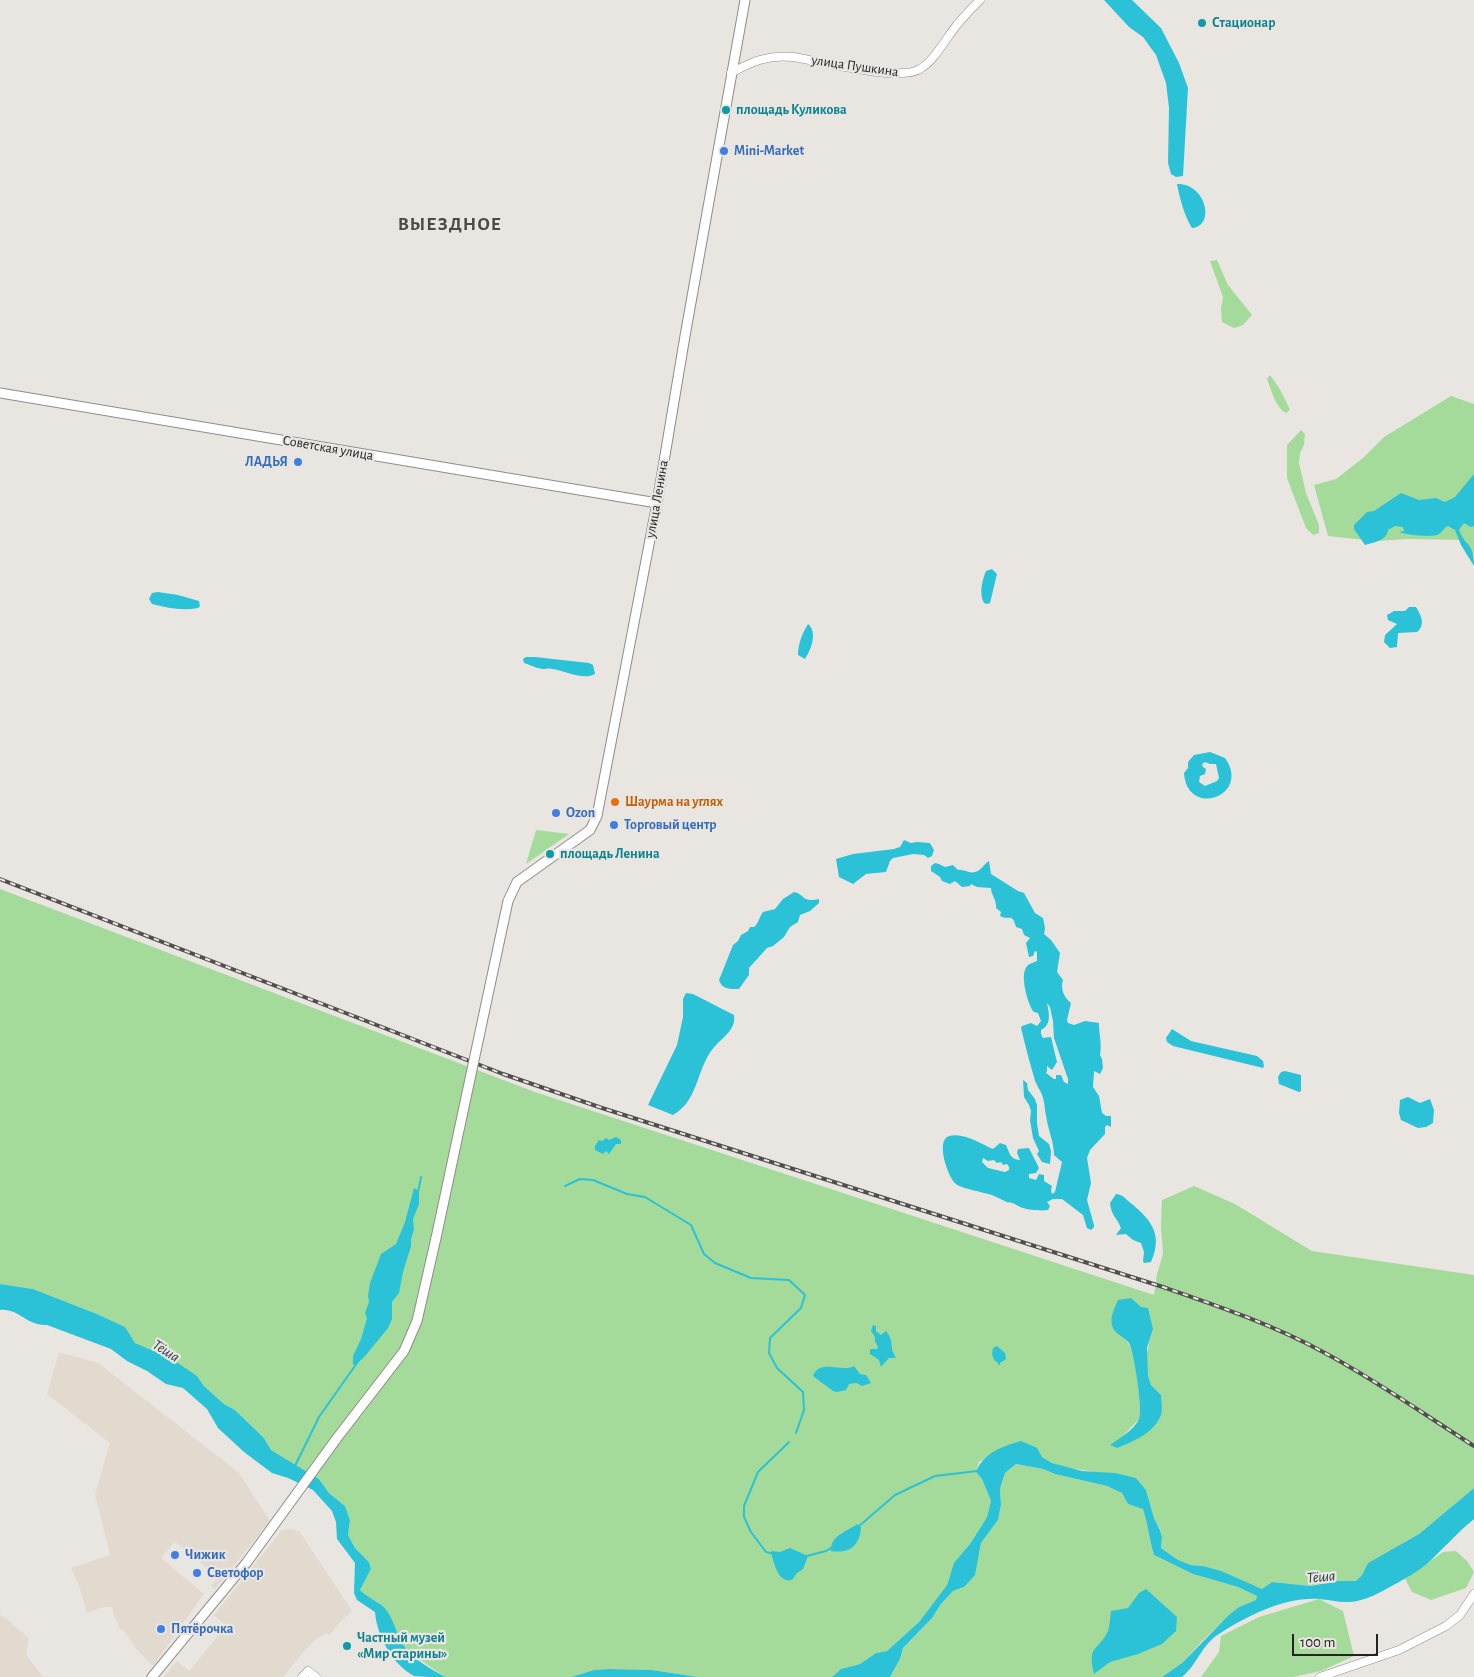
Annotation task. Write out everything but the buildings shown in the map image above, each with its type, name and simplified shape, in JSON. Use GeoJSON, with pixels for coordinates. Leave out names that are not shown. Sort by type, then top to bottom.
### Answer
{"type":"FeatureCollection","features":[{"type":"Feature","properties":{"kind":"main road"},"geometry":{"type":"LineString","coordinates":[[731,73],[744,0]]}},
{"type":"Feature","properties":{"kind":"main road","name":"улица Ленина"},"geometry":{"type":"LineString","coordinates":[[152,1677],[247,1562],[337,1438],[404,1351],[416,1321],[436,1238],[508,901],[517,882],[590,830],[597,816],[657,503],[731,73]]}},
{"type":"Feature","properties":{"kind":"main road","name":"Советская улица"},"geometry":{"type":"LineString","coordinates":[[0,393],[657,503]]}},
{"type":"Feature","properties":{"kind":"street","name":"улица Пушкина"},"geometry":{"type":"LineString","coordinates":[[731,73],[758,60],[778,56],[892,74],[918,71],[923,68],[957,25],[980,0]]}},
{"type":"Feature","properties":{"kind":"street"},"geometry":{"type":"LineString","coordinates":[[1320,1677],[1400,1650],[1446,1626],[1460,1615],[1474,1594]]}},
{"type":"Feature","properties":{"kind":"street"},"geometry":{"type":"LineString","coordinates":[[305,1674],[316,1677]]}},
{"type":"Feature","properties":{"kind":"shaded area"},"geometry":{"type":"Polygon","coordinates":[[[59,1352],[98,1363],[238,1472],[270,1521],[215,1589],[211,1586],[218,1577],[175,1542],[161,1558],[204,1594],[153,1666],[137,1650],[126,1633],[120,1629],[112,1607],[103,1607],[87,1613],[79,1586],[71,1568],[110,1555],[95,1495],[110,1443],[47,1394],[59,1352]]]}},
{"type":"Feature","properties":{"kind":"shaded area"},"geometry":{"type":"Polygon","coordinates":[[[282,1530],[299,1531],[352,1611],[330,1635],[326,1633],[315,1640],[283,1677],[164,1677],[177,1661],[189,1671],[226,1626],[214,1615],[282,1530]]]}},
{"type":"Feature","properties":{"kind":"shaded area"},"geometry":{"type":"Polygon","coordinates":[[[0,1614],[29,1638],[26,1655],[43,1677],[0,1677],[0,1614]]]}},
{"type":"Feature","properties":{"kind":"green space"},"geometry":{"type":"Polygon","coordinates":[[[1217,260],[1228,285],[1252,315],[1243,325],[1234,328],[1222,322],[1221,309],[1223,297],[1210,261],[1217,260]]]}},
{"type":"Feature","properties":{"kind":"green space"},"geometry":{"type":"Polygon","coordinates":[[[1270,375],[1290,410],[1286,413],[1279,407],[1274,398],[1267,379],[1270,375]]]}},
{"type":"Feature","properties":{"kind":"green space"},"geometry":{"type":"Polygon","coordinates":[[[1451,396],[1474,404],[1474,555],[1464,540],[1408,539],[1375,541],[1328,536],[1314,485],[1336,479],[1363,458],[1384,437],[1451,396]]]}},
{"type":"Feature","properties":{"kind":"green space"},"geometry":{"type":"Polygon","coordinates":[[[1301,430],[1305,434],[1299,463],[1306,493],[1319,525],[1319,533],[1313,535],[1306,528],[1287,478],[1287,445],[1301,430]]]}},
{"type":"Feature","properties":{"kind":"green space"},"geometry":{"type":"Polygon","coordinates":[[[536,830],[569,834],[526,864],[536,830]]]}},
{"type":"Feature","properties":{"kind":"green space"},"geometry":{"type":"Polygon","coordinates":[[[0,889],[535,1092],[1154,1295],[1157,1274],[1163,1254],[1161,1228],[1162,1200],[1194,1186],[1235,1204],[1312,1251],[1474,1275],[1474,1488],[1419,1534],[1368,1563],[1362,1575],[1356,1581],[1337,1581],[1311,1586],[1272,1582],[1262,1589],[1203,1566],[1191,1565],[1178,1560],[1161,1548],[1162,1537],[1160,1529],[1154,1518],[1146,1490],[1136,1478],[1068,1468],[1052,1463],[1042,1457],[1005,1446],[979,1462],[976,1472],[982,1479],[991,1501],[987,1517],[951,1572],[947,1585],[919,1622],[887,1651],[876,1653],[860,1664],[841,1669],[832,1677],[698,1677],[652,1670],[609,1669],[594,1670],[571,1677],[445,1677],[413,1655],[403,1645],[386,1609],[378,1602],[364,1595],[360,1590],[371,1569],[369,1562],[355,1548],[348,1535],[350,1520],[345,1506],[329,1493],[319,1479],[271,1450],[264,1438],[235,1410],[224,1404],[204,1386],[197,1376],[135,1343],[124,1327],[97,1314],[33,1289],[0,1284],[0,889]],[[1114,1329],[1125,1339],[1131,1349],[1137,1379],[1140,1411],[1140,1418],[1124,1435],[1117,1448],[1161,1395],[1149,1380],[1146,1365],[1153,1329],[1114,1329]]]}},
{"type":"Feature","properties":{"kind":"green space"},"geometry":{"type":"Polygon","coordinates":[[[1016,1464],[1107,1486],[1122,1493],[1128,1504],[1143,1508],[1154,1555],[1193,1574],[1238,1587],[1257,1596],[1256,1600],[1239,1607],[1203,1640],[1182,1663],[1162,1677],[890,1677],[900,1659],[903,1648],[932,1618],[953,1591],[964,1587],[979,1554],[981,1543],[998,1520],[1001,1505],[1000,1489],[1005,1473],[1016,1464]]]}},
{"type":"Feature","properties":{"kind":"green space"},"geometry":{"type":"Polygon","coordinates":[[[1456,1551],[1467,1561],[1474,1572],[1466,1588],[1431,1600],[1412,1592],[1405,1579],[1443,1552],[1456,1551]]]}},
{"type":"Feature","properties":{"kind":"green space"},"geometry":{"type":"Polygon","coordinates":[[[1319,1599],[1343,1611],[1354,1656],[1321,1671],[1293,1677],[1201,1677],[1219,1652],[1221,1636],[1259,1617],[1319,1599]]]}},
{"type":"Feature","properties":{"kind":"water"},"geometry":{"type":"Polygon","coordinates":[[[1104,0],[1132,0],[1161,28],[1179,63],[1188,88],[1183,176],[1176,177],[1171,174],[1168,163],[1169,108],[1166,83],[1156,55],[1143,37],[1129,27],[1104,0]]]}},
{"type":"Feature","properties":{"kind":"water"},"geometry":{"type":"Polygon","coordinates":[[[1177,184],[1195,190],[1201,197],[1205,213],[1204,220],[1199,225],[1192,228],[1189,223],[1177,184]]]}},
{"type":"Feature","properties":{"kind":"water"},"geometry":{"type":"Polygon","coordinates":[[[1474,474],[1474,526],[1471,527],[1464,523],[1459,530],[1473,553],[1474,566],[1461,545],[1455,530],[1448,526],[1439,534],[1425,536],[1399,532],[1404,531],[1403,527],[1395,526],[1388,530],[1383,539],[1365,545],[1354,529],[1354,525],[1367,512],[1374,511],[1401,493],[1419,500],[1436,498],[1445,502],[1455,497],[1474,474]]]}},
{"type":"Feature","properties":{"kind":"water"},"geometry":{"type":"Polygon","coordinates":[[[992,569],[997,574],[990,603],[987,604],[982,599],[983,579],[986,571],[992,569]]]}},
{"type":"Feature","properties":{"kind":"water"},"geometry":{"type":"Polygon","coordinates":[[[158,592],[199,601],[200,606],[192,609],[181,609],[152,604],[149,599],[152,593],[158,592]]]}},
{"type":"Feature","properties":{"kind":"water"},"geometry":{"type":"Polygon","coordinates":[[[1409,607],[1416,607],[1421,617],[1420,629],[1417,632],[1398,633],[1397,647],[1390,648],[1384,642],[1385,635],[1397,624],[1388,620],[1387,615],[1394,611],[1405,611],[1409,607]]]}},
{"type":"Feature","properties":{"kind":"water"},"geometry":{"type":"Polygon","coordinates":[[[808,624],[811,627],[813,636],[805,659],[798,655],[798,651],[808,624]]]}},
{"type":"Feature","properties":{"kind":"water"},"geometry":{"type":"Polygon","coordinates":[[[526,657],[589,663],[593,665],[595,674],[579,676],[557,670],[539,668],[524,663],[523,659],[526,657]]]}},
{"type":"Feature","properties":{"kind":"water"},"geometry":{"type":"Polygon","coordinates":[[[1210,752],[1225,758],[1231,771],[1230,783],[1225,792],[1216,797],[1205,798],[1195,795],[1188,787],[1184,773],[1188,768],[1188,762],[1194,755],[1210,752]],[[1205,762],[1202,764],[1206,769],[1205,774],[1200,776],[1199,782],[1205,786],[1217,781],[1219,778],[1216,764],[1205,762]]]}},
{"type":"Feature","properties":{"kind":"water"},"geometry":{"type":"Polygon","coordinates":[[[904,840],[911,843],[930,843],[934,850],[932,856],[928,858],[924,855],[913,854],[893,858],[886,872],[866,874],[853,884],[839,877],[836,859],[853,854],[894,849],[900,847],[904,840]]]}},
{"type":"Feature","properties":{"kind":"water"},"geometry":{"type":"Polygon","coordinates":[[[989,861],[991,874],[1024,893],[1035,913],[1043,918],[1044,934],[1060,953],[1057,972],[1063,980],[1063,993],[1071,1003],[1068,1023],[1074,1025],[1085,1021],[1099,1023],[1100,1055],[1103,1068],[1100,1074],[1094,1071],[1093,1087],[1099,1096],[1102,1113],[1106,1116],[1111,1116],[1111,1127],[1107,1125],[1105,1127],[1105,1134],[1090,1150],[1087,1158],[1091,1183],[1087,1200],[1094,1225],[1091,1230],[1087,1228],[1083,1215],[1062,1199],[1053,1199],[1047,1202],[1050,1206],[1048,1210],[1032,1210],[958,1185],[950,1175],[944,1159],[943,1144],[945,1139],[955,1135],[966,1137],[993,1149],[1000,1143],[1006,1145],[1011,1156],[1020,1160],[1017,1153],[1018,1149],[1029,1148],[1039,1168],[1036,1173],[1029,1174],[1029,1178],[1036,1180],[1039,1174],[1044,1175],[1044,1181],[1052,1186],[1052,1194],[1055,1192],[1062,1162],[1054,1155],[1043,1098],[1035,1080],[1021,1028],[1031,1023],[1037,1026],[1041,1021],[1038,1013],[1032,1009],[1024,979],[1027,966],[1037,961],[1037,952],[1035,951],[1033,956],[1029,957],[1026,943],[1030,938],[1024,935],[1022,929],[1016,927],[1012,918],[1000,916],[1001,912],[996,908],[991,888],[977,887],[971,884],[970,886],[962,887],[955,881],[950,884],[942,881],[940,877],[931,871],[931,866],[935,863],[945,867],[953,865],[958,870],[973,872],[979,870],[989,861]],[[1047,1003],[1048,1022],[1041,1030],[1041,1034],[1043,1038],[1051,1037],[1057,1062],[1052,1070],[1047,1066],[1046,1073],[1054,1079],[1056,1079],[1056,1075],[1061,1075],[1064,1082],[1068,1084],[1054,1038],[1053,1021],[1050,1007],[1047,1003]],[[983,1158],[982,1162],[988,1168],[1005,1172],[1009,1170],[1007,1164],[1003,1165],[1001,1162],[988,1161],[983,1158]]]}},
{"type":"Feature","properties":{"kind":"water"},"geometry":{"type":"Polygon","coordinates":[[[794,892],[809,900],[819,899],[819,903],[810,911],[800,915],[798,922],[790,927],[784,937],[773,946],[767,948],[749,968],[749,975],[739,989],[722,986],[719,980],[733,945],[750,927],[756,925],[763,912],[775,909],[783,899],[794,892]]]}},
{"type":"Feature","properties":{"kind":"water"},"geometry":{"type":"Polygon","coordinates":[[[686,993],[693,994],[734,1015],[734,1020],[730,1031],[710,1053],[689,1100],[673,1115],[648,1105],[677,1045],[683,1017],[683,999],[686,993]]]}},
{"type":"Feature","properties":{"kind":"water"},"geometry":{"type":"Polygon","coordinates":[[[1172,1029],[1191,1041],[1257,1056],[1263,1061],[1264,1066],[1263,1068],[1173,1046],[1167,1042],[1166,1038],[1172,1029]]]}},
{"type":"Feature","properties":{"kind":"water"},"geometry":{"type":"Polygon","coordinates":[[[1285,1071],[1301,1075],[1301,1091],[1299,1092],[1279,1084],[1278,1077],[1281,1072],[1285,1071]]]}},
{"type":"Feature","properties":{"kind":"water"},"geometry":{"type":"Polygon","coordinates":[[[1023,1080],[1027,1083],[1028,1090],[1037,1105],[1039,1136],[1049,1144],[1051,1151],[1050,1164],[1042,1162],[1037,1154],[1039,1151],[1033,1138],[1030,1120],[1031,1111],[1024,1097],[1023,1080]]]}},
{"type":"Feature","properties":{"kind":"water"},"geometry":{"type":"Polygon","coordinates":[[[1408,1097],[1420,1103],[1430,1099],[1434,1110],[1433,1123],[1426,1127],[1418,1128],[1401,1120],[1399,1113],[1400,1100],[1408,1097]]]}},
{"type":"Feature","properties":{"kind":"water"},"geometry":{"type":"Polygon","coordinates":[[[616,1137],[621,1140],[621,1144],[616,1144],[609,1154],[606,1151],[603,1154],[595,1150],[599,1140],[602,1141],[606,1138],[609,1140],[616,1137]]]}},
{"type":"Feature","properties":{"kind":"water"},"geometry":{"type":"Polygon","coordinates":[[[414,1188],[419,1191],[419,1204],[413,1219],[414,1230],[411,1246],[399,1293],[392,1302],[392,1319],[388,1328],[366,1355],[353,1365],[353,1356],[361,1339],[367,1318],[365,1313],[369,1302],[370,1283],[381,1254],[396,1244],[405,1222],[414,1188]]]}},
{"type":"Feature","properties":{"kind":"water"},"geometry":{"type":"Polygon","coordinates":[[[1116,1194],[1123,1196],[1139,1210],[1154,1229],[1156,1244],[1151,1262],[1144,1263],[1144,1252],[1141,1243],[1133,1240],[1126,1234],[1116,1235],[1121,1228],[1112,1212],[1110,1203],[1116,1194]]]}},
{"type":"Feature","properties":{"kind":"water"},"geometry":{"type":"Polygon","coordinates":[[[0,1284],[33,1289],[125,1327],[135,1343],[172,1359],[197,1376],[204,1386],[224,1404],[235,1410],[264,1438],[271,1450],[319,1479],[329,1493],[345,1506],[350,1520],[348,1535],[355,1548],[369,1562],[371,1569],[360,1590],[385,1608],[402,1643],[411,1654],[445,1677],[414,1676],[406,1671],[393,1657],[382,1640],[375,1612],[357,1600],[354,1593],[355,1563],[337,1539],[336,1522],[332,1511],[313,1490],[288,1478],[272,1473],[244,1452],[218,1428],[207,1409],[183,1388],[166,1384],[147,1371],[127,1361],[111,1349],[47,1325],[33,1323],[7,1310],[0,1310],[0,1284]]]}},
{"type":"Feature","properties":{"kind":"water"},"geometry":{"type":"Polygon","coordinates":[[[1131,1298],[1141,1307],[1148,1308],[1153,1329],[1147,1348],[1148,1376],[1151,1385],[1161,1395],[1162,1410],[1154,1427],[1137,1439],[1117,1448],[1110,1445],[1134,1427],[1140,1414],[1131,1348],[1129,1343],[1112,1326],[1112,1315],[1118,1300],[1131,1298]]]}},
{"type":"Feature","properties":{"kind":"water"},"geometry":{"type":"Polygon","coordinates":[[[873,1325],[876,1326],[876,1331],[881,1335],[886,1331],[888,1333],[896,1358],[889,1358],[881,1367],[879,1360],[870,1354],[870,1349],[877,1349],[878,1347],[871,1331],[873,1325]]]}},
{"type":"Feature","properties":{"kind":"water"},"geometry":{"type":"Polygon","coordinates":[[[997,1346],[1005,1353],[1006,1359],[999,1366],[992,1354],[993,1348],[997,1346]]]}},
{"type":"Feature","properties":{"kind":"water"},"geometry":{"type":"Polygon","coordinates":[[[854,1366],[860,1374],[866,1375],[871,1383],[862,1386],[856,1383],[849,1384],[846,1390],[837,1392],[813,1376],[820,1368],[849,1368],[854,1366]]]}},
{"type":"Feature","properties":{"kind":"water"},"geometry":{"type":"Polygon","coordinates":[[[1021,1441],[1037,1448],[1042,1457],[1052,1463],[1082,1471],[1115,1473],[1136,1478],[1146,1490],[1162,1537],[1161,1548],[1178,1560],[1191,1565],[1221,1571],[1262,1589],[1272,1582],[1311,1586],[1337,1581],[1356,1581],[1362,1575],[1368,1563],[1419,1534],[1474,1488],[1474,1519],[1425,1565],[1410,1576],[1377,1594],[1352,1602],[1306,1599],[1279,1604],[1266,1609],[1213,1638],[1192,1667],[1182,1677],[1162,1677],[1182,1663],[1229,1615],[1239,1607],[1256,1600],[1257,1596],[1238,1587],[1193,1574],[1154,1555],[1143,1509],[1128,1504],[1122,1493],[1107,1486],[1016,1464],[1005,1473],[1000,1489],[1001,1505],[998,1520],[981,1543],[975,1575],[964,1587],[953,1591],[932,1618],[903,1648],[900,1659],[890,1677],[832,1677],[841,1669],[860,1664],[876,1653],[887,1651],[919,1622],[947,1585],[954,1563],[970,1544],[987,1517],[991,1501],[982,1479],[976,1472],[979,1465],[994,1451],[1021,1441]]]}},
{"type":"Feature","properties":{"kind":"water"},"geometry":{"type":"Polygon","coordinates":[[[857,1524],[861,1527],[856,1544],[848,1550],[831,1551],[833,1541],[857,1524]]]}},
{"type":"Feature","properties":{"kind":"water"},"geometry":{"type":"Polygon","coordinates":[[[790,1548],[808,1556],[803,1569],[792,1580],[787,1580],[783,1579],[777,1571],[771,1551],[780,1552],[790,1548]]]}},
{"type":"Feature","properties":{"kind":"water"},"geometry":{"type":"Polygon","coordinates":[[[1146,1589],[1177,1617],[1176,1631],[1162,1644],[1138,1654],[1110,1662],[1094,1674],[1092,1664],[1093,1653],[1108,1631],[1111,1611],[1128,1608],[1139,1593],[1146,1589]]]}},
{"type":"Feature","properties":{"kind":"water"},"geometry":{"type":"Polygon","coordinates":[[[594,1670],[652,1670],[698,1677],[571,1677],[594,1670]]]}},
{"type":"Feature","properties":{"kind":"waterway","name":"Тёша"},"geometry":{"type":"LineString","coordinates":[[418,1192],[421,1177]]}},
{"type":"Feature","properties":{"kind":"waterway"},"geometry":{"type":"LineString","coordinates":[[565,1186],[580,1179],[593,1180],[627,1194],[645,1197],[691,1225],[704,1254],[715,1263],[751,1278],[789,1280],[805,1295],[801,1308],[770,1338],[769,1353],[777,1368],[803,1392],[804,1410],[796,1433]]}},
{"type":"Feature","properties":{"kind":"waterway","name":"Тёша"},"geometry":{"type":"LineString","coordinates":[[294,1468],[319,1417],[357,1363]]}},
{"type":"Feature","properties":{"kind":"waterway"},"geometry":{"type":"LineString","coordinates":[[774,1554],[766,1552],[751,1532],[744,1517],[744,1506],[758,1472],[789,1442]]}},
{"type":"Feature","properties":{"kind":"waterway"},"geometry":{"type":"LineString","coordinates":[[858,1527],[895,1495],[935,1476],[977,1471]]}},
{"type":"Feature","properties":{"kind":"waterway"},"geometry":{"type":"LineString","coordinates":[[807,1556],[831,1548]]}},
{"type":"Feature","properties":{"kind":"railway"},"geometry":{"type":"LineString","coordinates":[[0,879],[503,1074],[602,1108],[1163,1287],[1246,1317],[1306,1343],[1344,1364],[1474,1446]]}},
{"type":"Feature","properties":{"kind":"place","name":"Стационар"},"geometry":{"type":"Point","coordinates":[1202,23]}},
{"type":"Feature","properties":{"kind":"place","name":"площадь Куликова"},"geometry":{"type":"Point","coordinates":[726,110]}},
{"type":"Feature","properties":{"kind":"place","name":"Mini-Market"},"geometry":{"type":"Point","coordinates":[724,151]}},
{"type":"Feature","properties":{"kind":"place","name":"ЛАДЬЯ"},"geometry":{"type":"Point","coordinates":[298,462]}},
{"type":"Feature","properties":{"kind":"place","name":"Шаурма на углях"},"geometry":{"type":"Point","coordinates":[615,802]}},
{"type":"Feature","properties":{"kind":"place","name":"Ozon"},"geometry":{"type":"Point","coordinates":[556,813]}},
{"type":"Feature","properties":{"kind":"place","name":"Торговый центр"},"geometry":{"type":"Point","coordinates":[614,825]}},
{"type":"Feature","properties":{"kind":"place","name":"площадь Ленина"},"geometry":{"type":"Point","coordinates":[550,854]}},
{"type":"Feature","properties":{"kind":"place","name":"Чижик"},"geometry":{"type":"Point","coordinates":[175,1555]}},
{"type":"Feature","properties":{"kind":"place","name":"Светофор"},"geometry":{"type":"Point","coordinates":[197,1573]}},
{"type":"Feature","properties":{"kind":"place","name":"Пятёрочка"},"geometry":{"type":"Point","coordinates":[161,1629]}},
{"type":"Feature","properties":{"kind":"place","name":"Частный музей «Мир старины»"},"geometry":{"type":"Point","coordinates":[347,1646]}},
{"type":"Feature","properties":{"kind":"district","name":"ВЫЕЗДНОЕ"},"geometry":{"type":"Point","coordinates":[450,224]}}]}
